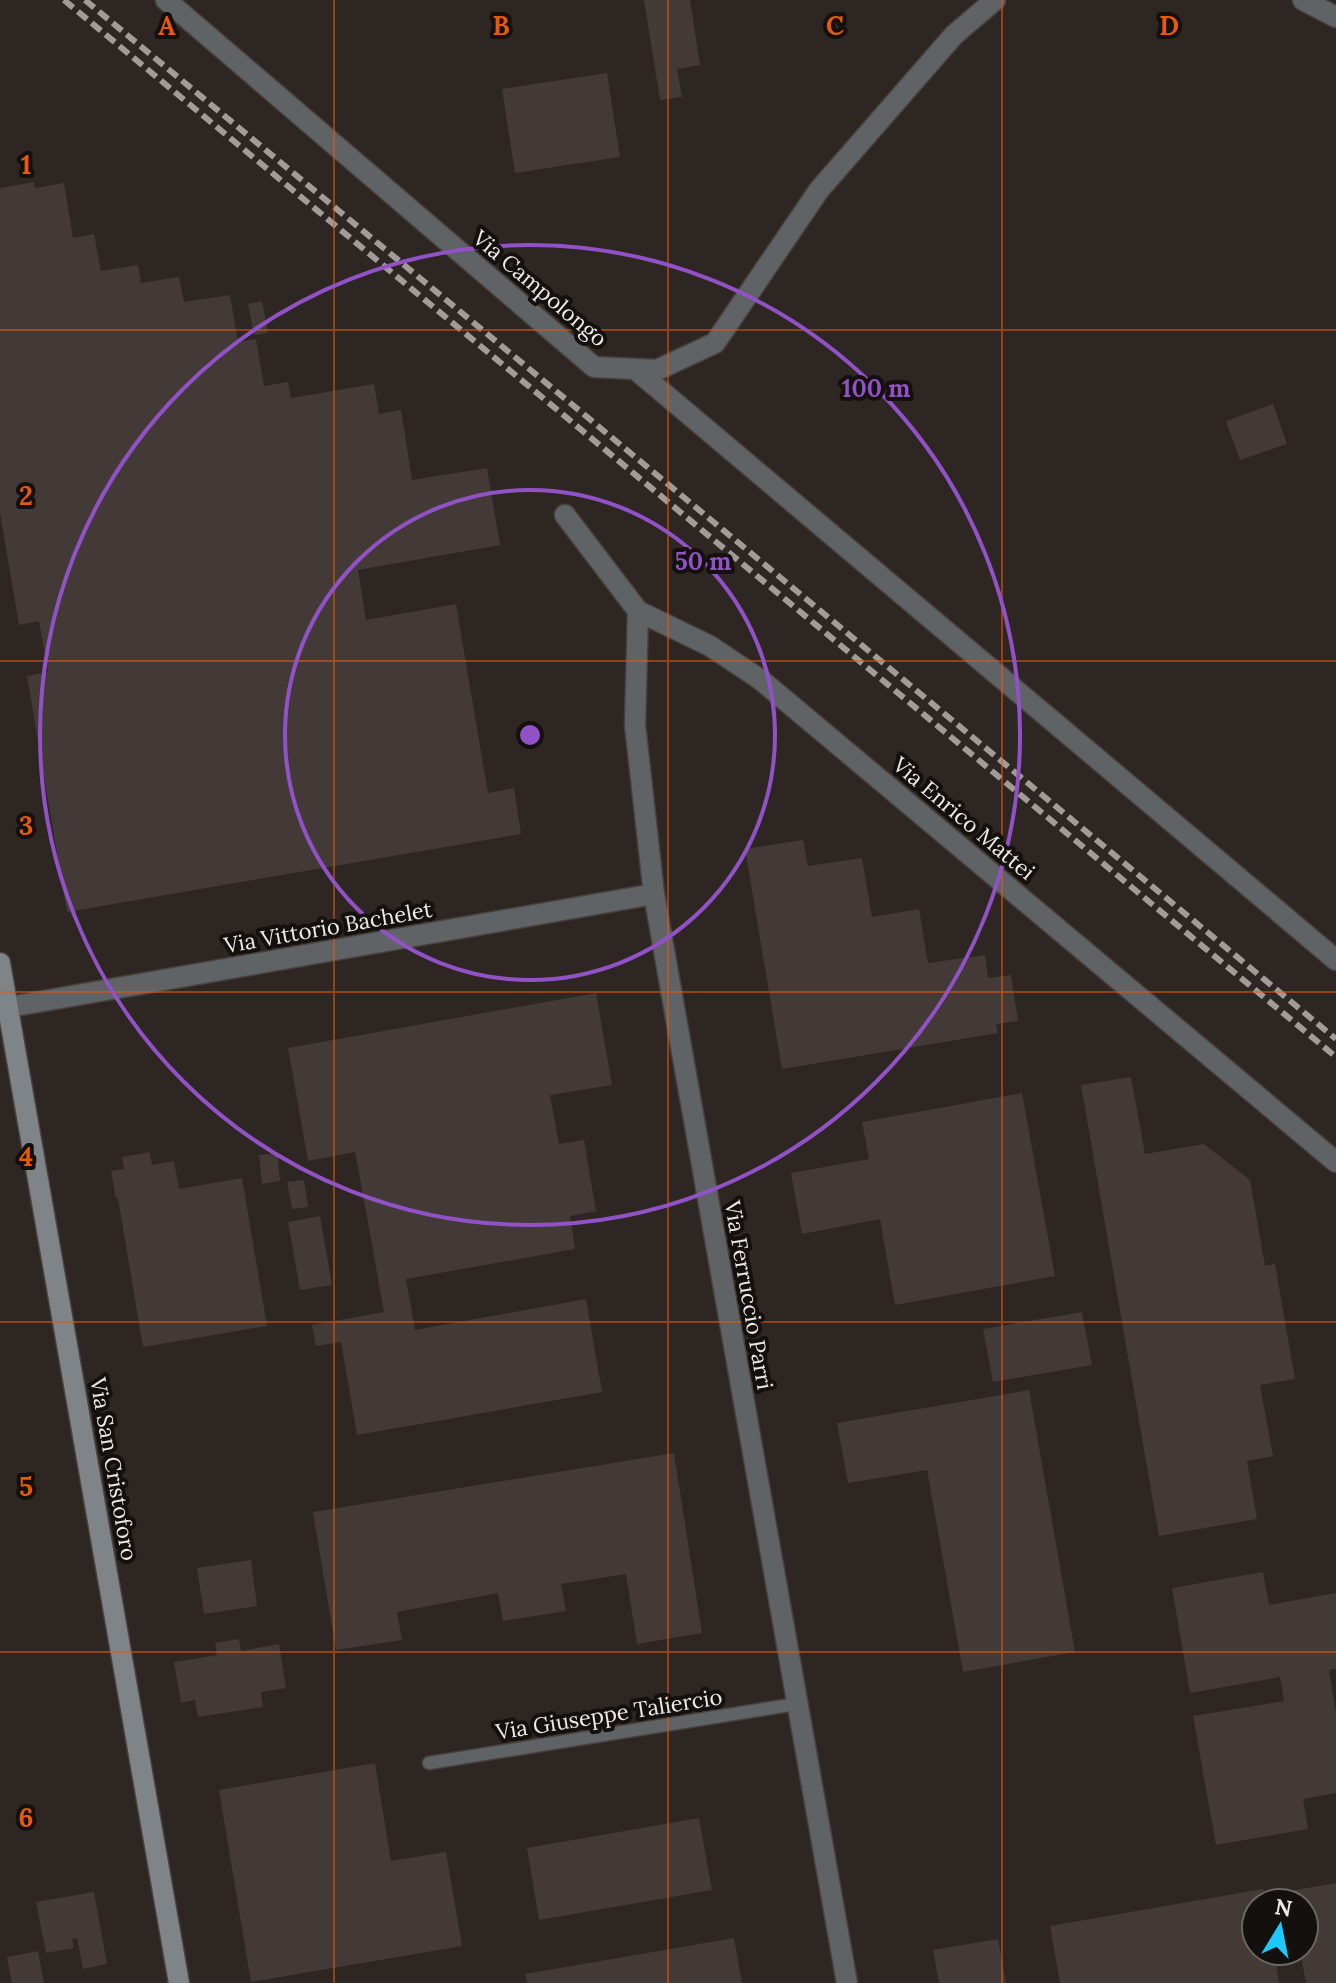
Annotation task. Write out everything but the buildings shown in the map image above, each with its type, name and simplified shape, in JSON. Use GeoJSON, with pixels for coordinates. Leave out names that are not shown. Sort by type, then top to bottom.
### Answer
{"type":"FeatureCollection","features":[{"type":"Feature","properties":{"kind":"street","name":"Via Campolongo"},"geometry":{"type":"LineString","coordinates":[[166,0],[594,367],[657,370],[715,343],[819,190],[954,35],[995,0]]}},
{"type":"Feature","properties":{"kind":"street"},"geometry":{"type":"LineString","coordinates":[[1303,0],[1336,17]]}},
{"type":"Feature","properties":{"kind":"street"},"geometry":{"type":"LineString","coordinates":[[635,369],[1336,960]]}},
{"type":"Feature","properties":{"kind":"street","name":"Via Enrico Mattei"},"geometry":{"type":"LineString","coordinates":[[565,515],[638,611],[710,646],[761,680],[1336,1160]]}},
{"type":"Feature","properties":{"kind":"street","name":"Via Ferruccio Parri"},"geometry":{"type":"LineString","coordinates":[[638,611],[635,725],[654,894],[847,1983]]}},
{"type":"Feature","properties":{"kind":"street","name":"Via Vittorio Bachelet"},"geometry":{"type":"LineString","coordinates":[[9,1007],[654,894]]}},
{"type":"Feature","properties":{"kind":"street","name":"Via San Cristoforo"},"geometry":{"type":"LineString","coordinates":[[0,963],[179,1983]]}},
{"type":"Feature","properties":{"kind":"lane","name":"Via Giuseppe Taliercio"},"geometry":{"type":"LineString","coordinates":[[429,1763],[796,1704]]}},
{"type":"Feature","properties":{"kind":"railway"},"geometry":{"type":"LineString","coordinates":[[64,0],[1336,1057]]}},
{"type":"Feature","properties":{"kind":"railway"},"geometry":{"type":"LineString","coordinates":[[85,0],[1336,1039]]}}]}
